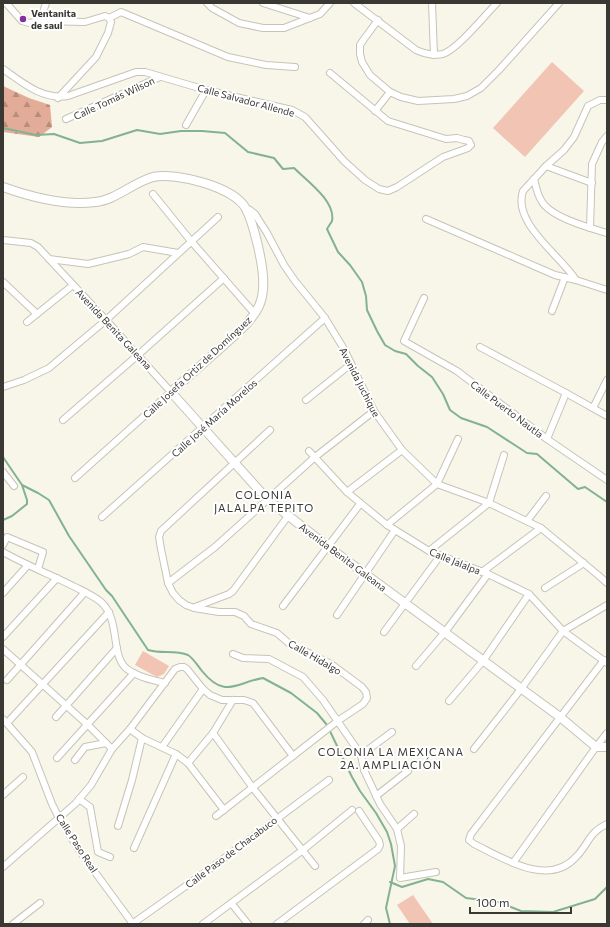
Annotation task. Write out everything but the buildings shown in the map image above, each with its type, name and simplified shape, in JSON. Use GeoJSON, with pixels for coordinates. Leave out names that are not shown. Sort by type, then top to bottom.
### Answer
{"type":"FeatureCollection","features":[{"type":"Feature","properties":{"kind":"street"},"geometry":{"type":"LineString","coordinates":[[6,3],[22,21],[29,23],[40,21],[75,23],[85,22],[105,16],[109,18],[121,12],[228,57],[266,65],[295,67]]}},
{"type":"Feature","properties":{"kind":"street"},"geometry":{"type":"LineString","coordinates":[[40,21],[46,3]]}},
{"type":"Feature","properties":{"kind":"street"},"geometry":{"type":"LineString","coordinates":[[207,3],[212,8],[239,23],[263,28],[284,28],[320,14],[330,3]]}},
{"type":"Feature","properties":{"kind":"street"},"geometry":{"type":"LineString","coordinates":[[263,3],[310,18]]}},
{"type":"Feature","properties":{"kind":"street"},"geometry":{"type":"LineString","coordinates":[[354,3],[416,50],[434,55],[444,53],[454,48],[497,3]]}},
{"type":"Feature","properties":{"kind":"street"},"geometry":{"type":"LineString","coordinates":[[432,3],[434,55]]}},
{"type":"Feature","properties":{"kind":"street"},"geometry":{"type":"LineString","coordinates":[[378,20],[360,45],[360,54],[365,68],[370,75],[390,92],[401,97],[418,101],[454,99],[467,96],[481,88],[559,3]]}},
{"type":"Feature","properties":{"kind":"street"},"geometry":{"type":"LineString","coordinates":[[3,69],[33,90],[58,98],[96,57],[108,33],[111,22],[109,18]]}},
{"type":"Feature","properties":{"kind":"street","name":"Calle Tomás Wilson"},"geometry":{"type":"LineString","coordinates":[[58,98],[75,94],[136,72],[144,72],[160,77]]}},
{"type":"Feature","properties":{"kind":"street"},"geometry":{"type":"LineString","coordinates":[[330,73],[375,111],[390,92]]}},
{"type":"Feature","properties":{"kind":"street","name":"Calle Tomás Wilson"},"geometry":{"type":"LineString","coordinates":[[66,119],[160,77]]}},
{"type":"Feature","properties":{"kind":"street","name":"Calle Salvador Allende"},"geometry":{"type":"LineString","coordinates":[[160,77],[206,90],[292,110],[305,117],[344,161],[365,180],[379,189],[388,191],[397,187],[443,157],[468,148],[471,145],[469,141],[457,138],[446,139],[401,126],[388,121],[375,111]]}},
{"type":"Feature","properties":{"kind":"street"},"geometry":{"type":"LineString","coordinates":[[186,125],[206,90]]}},
{"type":"Feature","properties":{"kind":"street"},"geometry":{"type":"LineString","coordinates":[[576,280],[569,269],[533,231],[521,205],[522,195],[523,191],[546,166],[564,150],[574,137],[588,106],[600,100],[607,100]]}},
{"type":"Feature","properties":{"kind":"street"},"geometry":{"type":"LineString","coordinates":[[590,228],[592,164],[602,142],[607,136]]}},
{"type":"Feature","properties":{"kind":"street"},"geometry":{"type":"LineString","coordinates":[[546,166],[592,184]]}},
{"type":"Feature","properties":{"kind":"street"},"geometry":{"type":"LineString","coordinates":[[3,188],[46,199],[75,203],[95,202],[104,201],[153,177],[176,176],[189,178],[232,195],[246,209]]}},
{"type":"Feature","properties":{"kind":"street"},"geometry":{"type":"LineString","coordinates":[[534,179],[541,201],[545,206],[574,223],[607,233]]}},
{"type":"Feature","properties":{"kind":"street"},"geometry":{"type":"LineString","coordinates":[[153,194],[254,314]]}},
{"type":"Feature","properties":{"kind":"street","name":"Calle Josefa Ortiz de Domínguez"},"geometry":{"type":"LineString","coordinates":[[75,478],[237,332],[260,306],[263,296],[263,276],[259,248],[246,209]]}},
{"type":"Feature","properties":{"kind":"street","name":"Avenida Juchique"},"geometry":{"type":"LineString","coordinates":[[246,209],[255,214],[288,270],[325,318],[344,349],[374,411],[402,450],[437,484],[489,503],[540,528],[607,583]]}},
{"type":"Feature","properties":{"kind":"street"},"geometry":{"type":"LineString","coordinates":[[3,387],[24,380],[49,368],[106,320],[218,217]]}},
{"type":"Feature","properties":{"kind":"street"},"geometry":{"type":"LineString","coordinates":[[426,219],[555,275],[607,290]]}},
{"type":"Feature","properties":{"kind":"street","name":"Avenida Benita Galeana"},"geometry":{"type":"LineString","coordinates":[[3,240],[31,243],[38,247],[138,355],[267,499],[327,546],[560,717],[596,746]]}},
{"type":"Feature","properties":{"kind":"street"},"geometry":{"type":"LineString","coordinates":[[49,260],[88,264],[122,256],[144,247],[178,253]]}},
{"type":"Feature","properties":{"kind":"street"},"geometry":{"type":"LineString","coordinates":[[552,311],[565,277]]}},
{"type":"Feature","properties":{"kind":"street"},"geometry":{"type":"LineString","coordinates":[[63,420],[224,278]]}},
{"type":"Feature","properties":{"kind":"street"},"geometry":{"type":"LineString","coordinates":[[3,282],[37,314]]}},
{"type":"Feature","properties":{"kind":"street"},"geometry":{"type":"LineString","coordinates":[[28,322],[73,285]]}},
{"type":"Feature","properties":{"kind":"street","name":"Calle Puerto Nautla"},"geometry":{"type":"LineString","coordinates":[[424,298],[404,341],[457,370],[547,439],[607,480]]}},
{"type":"Feature","properties":{"kind":"street","name":"Calle José María Morelos"},"geometry":{"type":"LineString","coordinates":[[102,517],[325,318]]}},
{"type":"Feature","properties":{"kind":"street"},"geometry":{"type":"LineString","coordinates":[[480,347],[607,416]]}},
{"type":"Feature","properties":{"kind":"street"},"geometry":{"type":"LineString","coordinates":[[306,400],[351,364]]}},
{"type":"Feature","properties":{"kind":"street"},"geometry":{"type":"LineString","coordinates":[[593,408],[607,380]]}},
{"type":"Feature","properties":{"kind":"street"},"geometry":{"type":"LineString","coordinates":[[547,439],[566,393]]}},
{"type":"Feature","properties":{"kind":"street"},"geometry":{"type":"LineString","coordinates":[[168,583],[215,547],[315,457],[374,411]]}},
{"type":"Feature","properties":{"kind":"street"},"geometry":{"type":"LineString","coordinates":[[234,463],[270,430]]}},
{"type":"Feature","properties":{"kind":"street"},"geometry":{"type":"LineString","coordinates":[[386,525],[437,484],[458,439]]}},
{"type":"Feature","properties":{"kind":"street"},"geometry":{"type":"LineString","coordinates":[[347,492],[402,450]]}},
{"type":"Feature","properties":{"kind":"street","name":"Calle Jalalpa"},"geometry":{"type":"LineString","coordinates":[[310,451],[347,492],[386,525],[429,552],[485,573],[529,594],[563,631],[605,662]]}},
{"type":"Feature","properties":{"kind":"street"},"geometry":{"type":"LineString","coordinates":[[429,552],[489,503],[504,455]]}},
{"type":"Feature","properties":{"kind":"street","name":"Calle Hidalgo"},"geometry":{"type":"LineString","coordinates":[[234,463],[161,532],[159,537],[160,549],[168,583],[173,593],[186,605],[194,608],[219,612],[235,612],[244,616],[251,624],[278,633],[292,646],[331,664],[362,687],[366,692],[367,698],[363,704],[337,722]]}},
{"type":"Feature","properties":{"kind":"street"},"geometry":{"type":"LineString","coordinates":[[3,472],[14,486]]}},
{"type":"Feature","properties":{"kind":"street"},"geometry":{"type":"LineString","coordinates":[[527,521],[546,496]]}},
{"type":"Feature","properties":{"kind":"street"},"geometry":{"type":"LineString","coordinates":[[283,606],[360,504]]}},
{"type":"Feature","properties":{"kind":"street"},"geometry":{"type":"LineString","coordinates":[[194,608],[233,591],[288,516]]}},
{"type":"Feature","properties":{"kind":"street"},"geometry":{"type":"LineString","coordinates":[[416,666],[445,632],[485,573],[540,528]]}},
{"type":"Feature","properties":{"kind":"street"},"geometry":{"type":"LineString","coordinates":[[337,615],[395,530]]}},
{"type":"Feature","properties":{"kind":"street"},"geometry":{"type":"LineString","coordinates":[[3,545],[7,537],[43,552],[38,569]]}},
{"type":"Feature","properties":{"kind":"street"},"geometry":{"type":"LineString","coordinates":[[3,552],[85,592],[101,602],[109,612],[112,620],[117,648],[123,666],[134,673],[149,679],[165,682]]}},
{"type":"Feature","properties":{"kind":"street"},"geometry":{"type":"LineString","coordinates":[[384,632],[440,556]]}},
{"type":"Feature","properties":{"kind":"street"},"geometry":{"type":"LineString","coordinates":[[545,588],[584,563]]}},
{"type":"Feature","properties":{"kind":"street"},"geometry":{"type":"LineString","coordinates":[[3,593],[28,565]]}},
{"type":"Feature","properties":{"kind":"street"},"geometry":{"type":"LineString","coordinates":[[3,637],[57,578]]}},
{"type":"Feature","properties":{"kind":"street"},"geometry":{"type":"LineString","coordinates":[[7,680],[85,592]]}},
{"type":"Feature","properties":{"kind":"street"},"geometry":{"type":"LineString","coordinates":[[449,701],[483,661],[529,594]]}},
{"type":"Feature","properties":{"kind":"street"},"geometry":{"type":"LineString","coordinates":[[474,749],[521,689],[563,631],[607,605]]}},
{"type":"Feature","properties":{"kind":"street"},"geometry":{"type":"LineString","coordinates":[[5,721],[42,685],[109,612]]}},
{"type":"Feature","properties":{"kind":"street"},"geometry":{"type":"LineString","coordinates":[[56,717],[117,648]]}},
{"type":"Feature","properties":{"kind":"street"},"geometry":{"type":"LineString","coordinates":[[3,649],[88,725],[112,749]]}},
{"type":"Feature","properties":{"kind":"street"},"geometry":{"type":"LineString","coordinates":[[233,654],[243,658],[269,659],[303,677],[324,700],[337,722],[361,755],[364,770],[376,796],[397,829],[401,846],[400,878],[436,872]]}},
{"type":"Feature","properties":{"kind":"street"},"geometry":{"type":"LineString","coordinates":[[605,662],[560,717],[471,834],[469,840],[474,844],[514,863],[530,870],[541,872],[556,870],[568,865],[577,857],[591,835],[600,827],[607,824]]}},
{"type":"Feature","properties":{"kind":"street"},"geometry":{"type":"LineString","coordinates":[[3,867],[79,799],[90,785],[112,749],[130,729],[175,669],[180,667],[187,669],[203,689],[210,695],[222,700],[244,700],[253,704],[293,756]]}},
{"type":"Feature","properties":{"kind":"street"},"geometry":{"type":"LineString","coordinates":[[57,758],[134,673]]}},
{"type":"Feature","properties":{"kind":"street"},"geometry":{"type":"LineString","coordinates":[[162,747],[203,689]]}},
{"type":"Feature","properties":{"kind":"street"},"geometry":{"type":"LineString","coordinates":[[188,763],[213,734],[233,700]]}},
{"type":"Feature","properties":{"kind":"street","name":"Calle Paso Real"},"geometry":{"type":"LineString","coordinates":[[5,721],[32,752],[59,818],[81,853],[133,924]]}},
{"type":"Feature","properties":{"kind":"street"},"geometry":{"type":"LineString","coordinates":[[216,816],[337,722]]}},
{"type":"Feature","properties":{"kind":"street"},"geometry":{"type":"LineString","coordinates":[[130,729],[142,738],[176,754],[188,763],[224,810]]}},
{"type":"Feature","properties":{"kind":"street"},"geometry":{"type":"LineString","coordinates":[[361,755],[392,732]]}},
{"type":"Feature","properties":{"kind":"street"},"geometry":{"type":"LineString","coordinates":[[514,863],[596,746],[607,733]]}},
{"type":"Feature","properties":{"kind":"street"},"geometry":{"type":"LineString","coordinates":[[213,734],[253,788],[315,866]]}},
{"type":"Feature","properties":{"kind":"street"},"geometry":{"type":"LineString","coordinates":[[118,826],[132,780],[142,738]]}},
{"type":"Feature","properties":{"kind":"street"},"geometry":{"type":"LineString","coordinates":[[75,760],[84,747],[106,743]]}},
{"type":"Feature","properties":{"kind":"street"},"geometry":{"type":"LineString","coordinates":[[596,746],[607,747]]}},
{"type":"Feature","properties":{"kind":"street"},"geometry":{"type":"LineString","coordinates":[[134,848],[176,754]]}},
{"type":"Feature","properties":{"kind":"street"},"geometry":{"type":"LineString","coordinates":[[376,796],[408,771]]}},
{"type":"Feature","properties":{"kind":"street"},"geometry":{"type":"LineString","coordinates":[[3,795],[23,777]]}},
{"type":"Feature","properties":{"kind":"street","name":"Calle Paso de Chacabuco"},"geometry":{"type":"LineString","coordinates":[[133,924],[329,780]]}},
{"type":"Feature","properties":{"kind":"street"},"geometry":{"type":"LineString","coordinates":[[79,799],[90,807],[98,852],[110,857]]}},
{"type":"Feature","properties":{"kind":"street"},"geometry":{"type":"LineString","coordinates":[[203,924],[303,850],[352,810]]}},
{"type":"Feature","properties":{"kind":"street"},"geometry":{"type":"LineString","coordinates":[[279,923],[378,848],[380,845],[379,840],[359,811]]}},
{"type":"Feature","properties":{"kind":"street"},"geometry":{"type":"LineString","coordinates":[[397,829],[414,814]]}},
{"type":"Feature","properties":{"kind":"street"},"geometry":{"type":"LineString","coordinates":[[13,924],[40,903]]}},
{"type":"Feature","properties":{"kind":"street"},"geometry":{"type":"LineString","coordinates":[[232,904],[248,924]]}},
{"type":"Feature","properties":{"kind":"green space"},"geometry":{"type":"Polygon","coordinates":[[[3,86],[29,98],[50,105],[52,127],[39,137],[3,132],[3,86]]]}},
{"type":"Feature","properties":{"kind":"shaded area"},"geometry":{"type":"Polygon","coordinates":[[[552,62],[584,91],[525,157],[493,128],[552,62]]]}},
{"type":"Feature","properties":{"kind":"shaded area"},"geometry":{"type":"Polygon","coordinates":[[[143,651],[169,666],[164,674],[157,677],[135,665],[143,651]]]}},
{"type":"Feature","properties":{"kind":"shaded area"},"geometry":{"type":"Polygon","coordinates":[[[413,895],[433,924],[410,924],[397,905],[413,895]]]}},
{"type":"Feature","properties":{"kind":"waterway"},"geometry":{"type":"LineString","coordinates":[[3,128],[36,135],[54,134],[80,143],[102,141],[137,130],[160,134],[181,131],[225,133],[248,152],[274,158],[283,169],[294,168],[319,192],[329,206],[332,213],[332,221],[327,229],[338,252],[350,265],[362,282],[366,296],[367,310],[385,345],[395,351],[406,354],[432,377],[443,394],[450,410],[461,418],[487,427],[527,453],[537,454],[578,489],[585,487],[607,502]]}},
{"type":"Feature","properties":{"kind":"waterway"},"geometry":{"type":"LineString","coordinates":[[3,457],[22,485],[49,500],[69,536],[148,650],[188,655],[194,660],[210,680],[217,685],[224,687],[231,687],[263,678],[291,693],[317,713],[327,725],[352,777],[376,813],[387,832],[391,844],[395,866],[386,908],[390,924]]}},
{"type":"Feature","properties":{"kind":"waterway"},"geometry":{"type":"LineString","coordinates":[[3,520],[12,516],[27,504],[22,485]]}},
{"type":"Feature","properties":{"kind":"waterway"},"geometry":{"type":"LineString","coordinates":[[390,882],[402,887],[428,879],[443,882],[466,898],[498,902],[521,911],[553,912],[595,899],[607,887]]}},
{"type":"Feature","properties":{"kind":"place","name":"Ventanita de saul"},"geometry":{"type":"Point","coordinates":[23,19]}},
{"type":"Feature","properties":{"kind":"district","name":"COLONIA JALALPA TEPITO"},"geometry":{"type":"Point","coordinates":[264,500]}},
{"type":"Feature","properties":{"kind":"district","name":"COLONIA LA MEXICANA 2A. AMPLIACIÓN"},"geometry":{"type":"Point","coordinates":[391,757]}}]}
